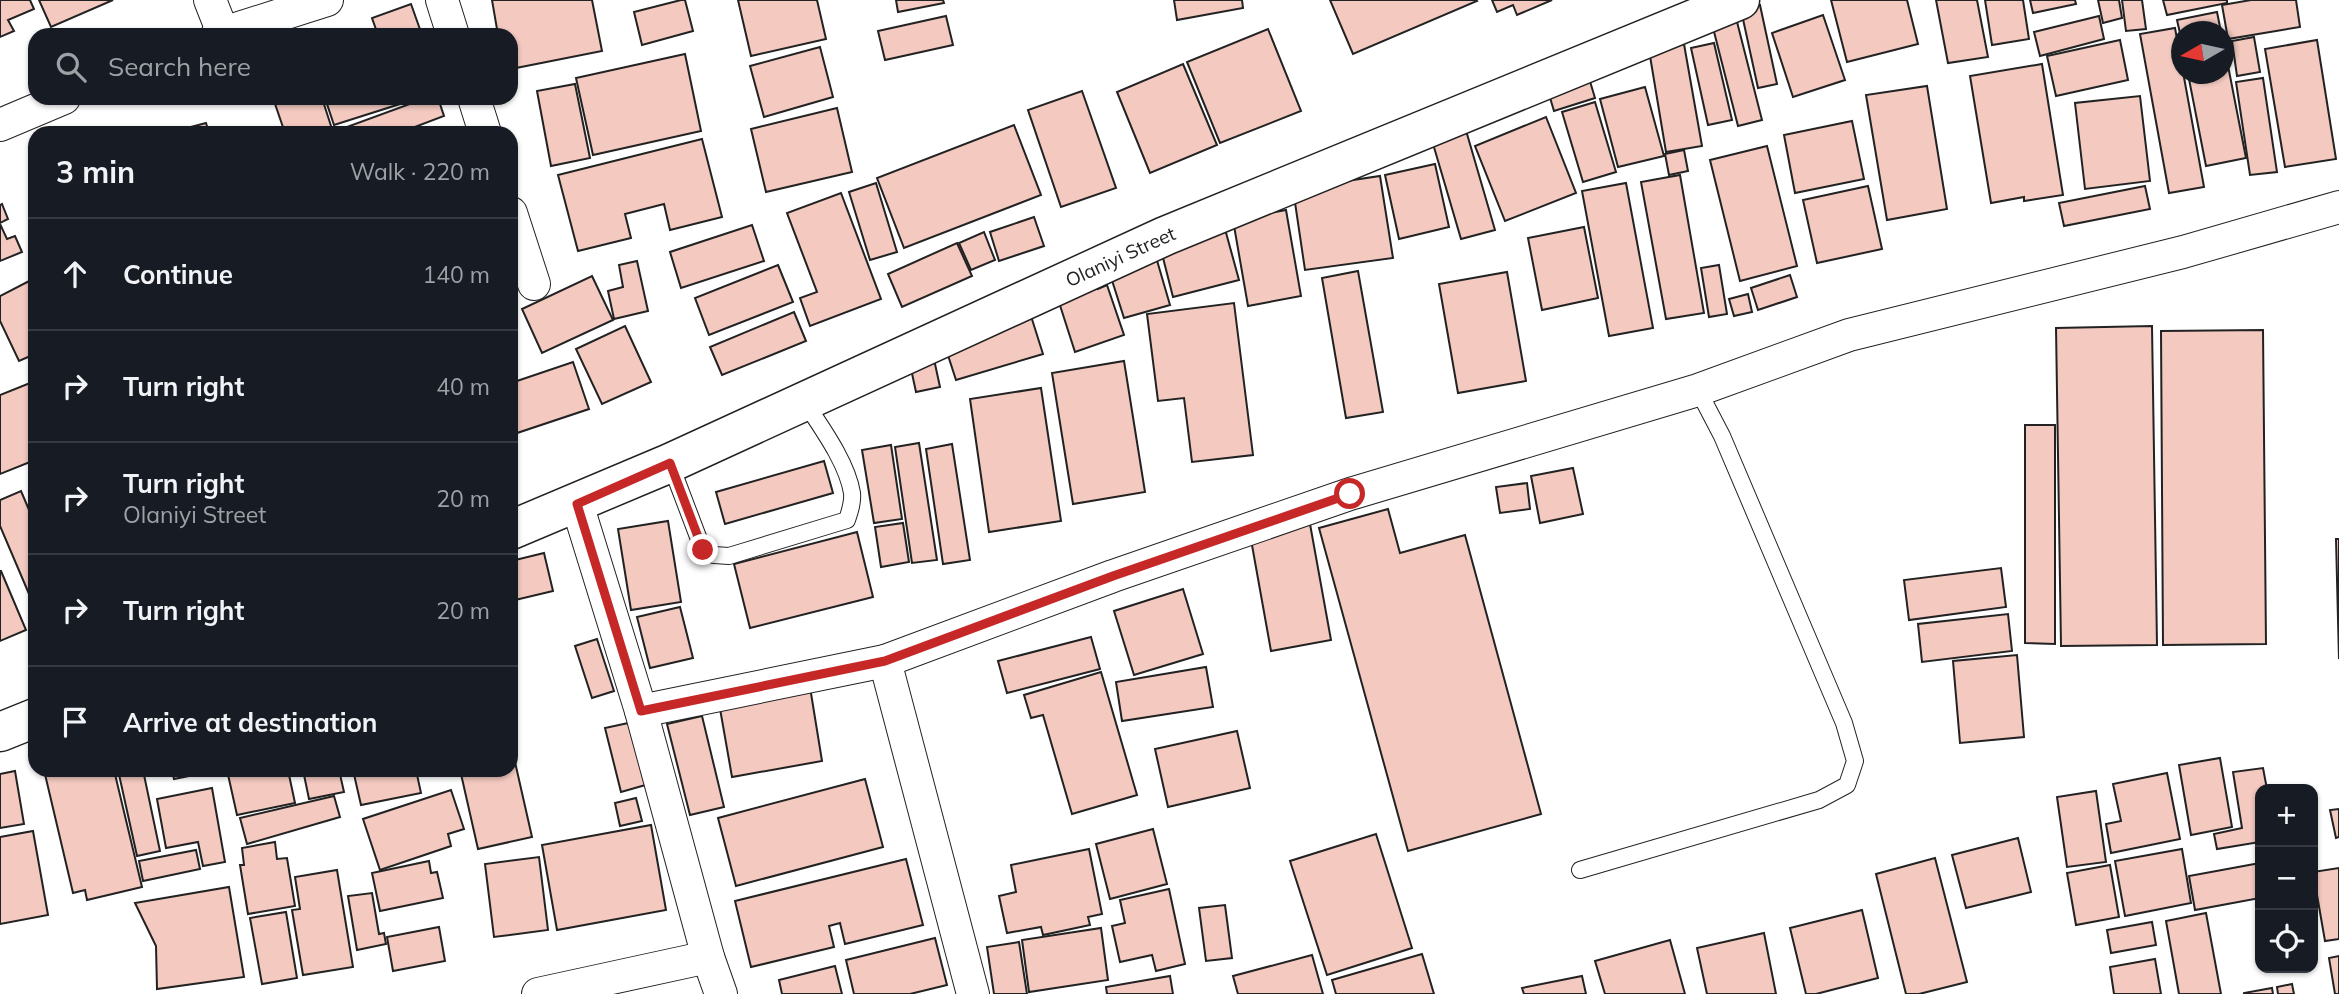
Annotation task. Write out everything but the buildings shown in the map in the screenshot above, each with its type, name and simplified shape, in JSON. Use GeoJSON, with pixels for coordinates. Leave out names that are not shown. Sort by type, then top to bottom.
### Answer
{"type":"FeatureCollection","features":[{"type":"Feature","properties":{"kind":"street"},"geometry":{"type":"LineString","coordinates":[[210,0],[218,28]]}},
{"type":"Feature","properties":{"kind":"street"},"geometry":{"type":"LineString","coordinates":[[239,28],[327,0]]}},
{"type":"Feature","properties":{"kind":"street"},"geometry":{"type":"LineString","coordinates":[[442,0],[451,28]]}},
{"type":"Feature","properties":{"kind":"street","name":"Olaniyi Street"},"geometry":{"type":"LineString","coordinates":[[518,527],[670,463],[1165,236],[1740,0]]}},
{"type":"Feature","properties":{"kind":"street"},"geometry":{"type":"LineString","coordinates":[[21,126],[53,105]]}},
{"type":"Feature","properties":{"kind":"street"},"geometry":{"type":"LineString","coordinates":[[476,105],[483,126]]}},
{"type":"Feature","properties":{"kind":"street"},"geometry":{"type":"LineString","coordinates":[[641,711],[885,661],[1113,576],[1350,494],[1699,390],[1849,335],[2183,252],[2339,207]]}},
{"type":"Feature","properties":{"kind":"street"},"geometry":{"type":"LineString","coordinates":[[518,235],[534,284]]}},
{"type":"Feature","properties":{"kind":"street"},"geometry":{"type":"LineString","coordinates":[[577,504],[641,711],[708,957],[721,994]]}},
{"type":"Feature","properties":{"kind":"street"},"geometry":{"type":"LineString","coordinates":[[885,661],[973,994]]}},
{"type":"Feature","properties":{"kind":"street"},"geometry":{"type":"LineString","coordinates":[[0,732],[28,721]]}},
{"type":"Feature","properties":{"kind":"street"},"geometry":{"type":"LineString","coordinates":[[538,994],[708,957]]}},
{"type":"Feature","properties":{"kind":"lane"},"geometry":{"type":"LineString","coordinates":[[1580,870],[1819,800],[1847,785],[1856,761],[1844,723],[1699,390]]}},
{"type":"Feature","properties":{"kind":"lane"},"geometry":{"type":"LineString","coordinates":[[670,463],[703,550],[714,555],[729,556],[847,520],[852,495],[848,481],[835,451],[804,400]]}},
{"type":"Feature","properties":{"kind":"route"},"geometry":{"type":"LineString","coordinates":[[703,550],[670,463],[577,504],[641,711],[885,661],[1113,576],[1350,494]]}}]}
